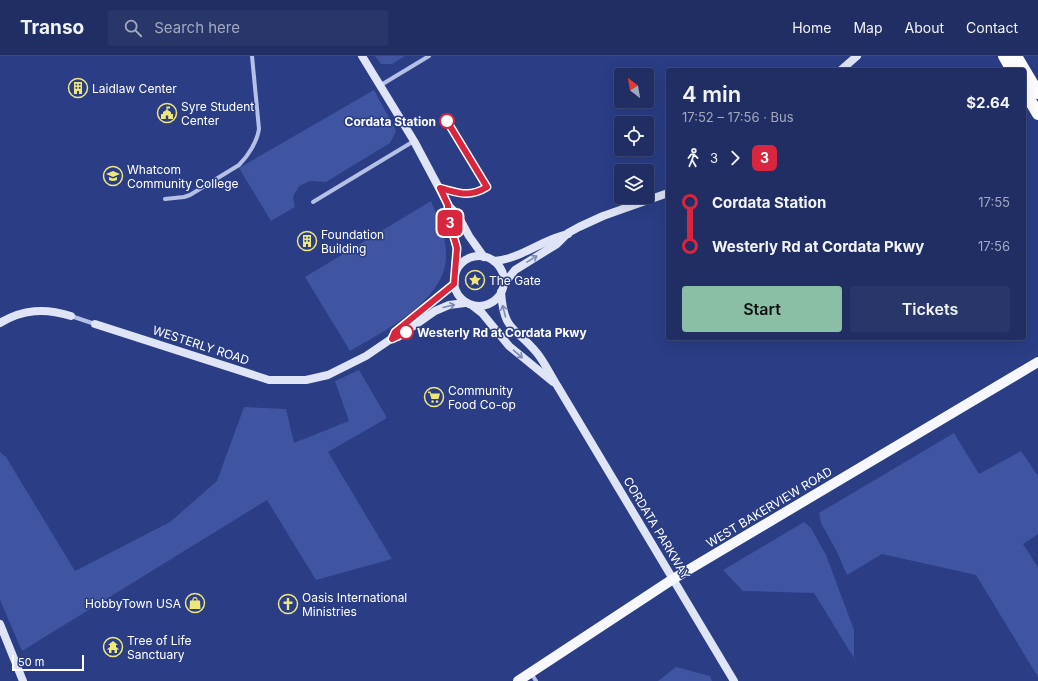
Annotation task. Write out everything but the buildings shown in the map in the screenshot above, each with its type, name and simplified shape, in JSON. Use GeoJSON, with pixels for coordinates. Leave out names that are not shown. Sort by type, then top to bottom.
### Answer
{"type":"FeatureCollection","features":[{"type":"Feature","properties":{"kind":"highway"},"geometry":{"type":"LineString","coordinates":[[1004,56],[1011,68]]}},
{"type":"Feature","properties":{"kind":"highway"},"geometry":{"type":"LineString","coordinates":[[1016,56],[1023,68]]}},
{"type":"Feature","properties":{"kind":"highway"},"geometry":{"type":"LineString","coordinates":[[1026,73],[1038,93]]}},
{"type":"Feature","properties":{"kind":"highway"},"geometry":{"type":"LineString","coordinates":[[1026,93],[1038,114]]}},
{"type":"Feature","properties":{"kind":"main road","name":"WEST BAKERVIEW ROAD"},"geometry":{"type":"LineString","coordinates":[[518,681],[533,677],[673,579],[1038,362]]}},
{"type":"Feature","properties":{"kind":"street"},"geometry":{"type":"LineString","coordinates":[[165,199],[190,195],[239,165],[245,159],[258,137],[259,129],[252,56]]}},
{"type":"Feature","properties":{"kind":"street"},"geometry":{"type":"LineString","coordinates":[[362,56],[414,141],[448,205],[457,214],[471,239],[484,257]]}},
{"type":"Feature","properties":{"kind":"street"},"geometry":{"type":"LineString","coordinates":[[381,85],[429,56]]}},
{"type":"Feature","properties":{"kind":"street"},"geometry":{"type":"LineString","coordinates":[[843,68],[857,56]]}},
{"type":"Feature","properties":{"kind":"street"},"geometry":{"type":"LineString","coordinates":[[313,202],[414,141]]}},
{"type":"Feature","properties":{"kind":"street"},"geometry":{"type":"LineString","coordinates":[[455,274],[458,267],[470,258],[484,257],[494,261],[506,260],[518,256],[553,237],[568,233],[598,218],[666,194]]}},
{"type":"Feature","properties":{"kind":"street"},"geometry":{"type":"LineString","coordinates":[[448,205],[448,217],[457,248],[454,284],[456,292],[469,304],[481,306],[490,304],[515,270],[558,244],[568,233]]}},
{"type":"Feature","properties":{"kind":"street"},"geometry":{"type":"LineString","coordinates":[[494,261],[502,272],[502,288]]}},
{"type":"Feature","properties":{"kind":"street","name":"WESTERLY ROAD"},"geometry":{"type":"LineString","coordinates":[[392,339],[395,332],[454,284]]}},
{"type":"Feature","properties":{"kind":"street","name":"CORDATA PARKWAY"},"geometry":{"type":"LineString","coordinates":[[502,288],[503,310],[509,325],[537,352],[734,681]]}},
{"type":"Feature","properties":{"kind":"street","name":"CORDATA PARKWAY"},"geometry":{"type":"LineString","coordinates":[[469,304],[482,313],[508,346],[558,387]]}},
{"type":"Feature","properties":{"kind":"street","name":"WESTERLY ROAD"},"geometry":{"type":"LineString","coordinates":[[0,324],[22,312],[36,310],[57,312],[269,380],[306,380],[328,375],[366,356],[392,339],[398,337],[435,311],[449,305],[469,304]]}},
{"type":"Feature","properties":{"kind":"street"},"geometry":{"type":"LineString","coordinates":[[0,624],[23,681]]}},
{"type":"Feature","properties":{"kind":"shaded area"},"geometry":{"type":"Polygon","coordinates":[[[375,56],[405,56],[392,64],[381,64],[375,56]]]}},
{"type":"Feature","properties":{"kind":"shaded area"},"geometry":{"type":"Polygon","coordinates":[[[374,90],[396,131],[390,143],[326,182],[310,181],[299,186],[293,197],[295,207],[271,221],[239,168],[374,90]]]}},
{"type":"Feature","properties":{"kind":"shaded area"},"geometry":{"type":"Polygon","coordinates":[[[431,201],[442,228],[446,250],[443,273],[435,288],[424,301],[395,325],[350,351],[305,277],[431,201]]]}},
{"type":"Feature","properties":{"kind":"shaded area"},"geometry":{"type":"Polygon","coordinates":[[[359,370],[387,418],[328,452],[392,559],[316,580],[267,500],[22,651],[0,600],[0,452],[6,457],[75,571],[170,522],[217,481],[244,407],[286,409],[294,443],[349,421],[335,381],[359,370]]]}},
{"type":"Feature","properties":{"kind":"shaded area"},"geometry":{"type":"Polygon","coordinates":[[[954,433],[979,474],[1021,451],[1038,476],[1038,534],[1023,544],[1038,567],[1038,677],[976,575],[882,554],[847,575],[836,550],[821,523],[819,513],[954,433]]]}},
{"type":"Feature","properties":{"kind":"shaded area"},"geometry":{"type":"Polygon","coordinates":[[[804,522],[811,528],[826,555],[854,630],[854,658],[814,593],[743,591],[723,570],[804,522]]]}},
{"type":"Feature","properties":{"kind":"shaded area"},"geometry":{"type":"Polygon","coordinates":[[[676,667],[710,676],[712,681],[658,681],[676,667]]]}},
{"type":"Feature","properties":{"kind":"bus line","name":"3"},"geometry":{"type":"LineString","coordinates":[[406,332],[392,339],[395,332],[429,307],[454,284],[457,248],[448,217],[448,205],[440,188],[466,194],[479,192],[487,187],[447,121]]}},
{"type":"Feature","properties":{"kind":"place","name":"Laidlaw Center"},"geometry":{"type":"Point","coordinates":[78,88]}},
{"type":"Feature","properties":{"kind":"place","name":"Syre Student Center"},"geometry":{"type":"Point","coordinates":[167,113]}},
{"type":"Feature","properties":{"kind":"place","name":"Cordata Station"},"geometry":{"type":"Point","coordinates":[447,121]}},
{"type":"Feature","properties":{"kind":"place","name":"Whatcom Community College"},"geometry":{"type":"Point","coordinates":[113,176]}},
{"type":"Feature","properties":{"kind":"place","name":"Foundation Building"},"geometry":{"type":"Point","coordinates":[307,241]}},
{"type":"Feature","properties":{"kind":"place","name":"The Gate"},"geometry":{"type":"Point","coordinates":[475,280]}},
{"type":"Feature","properties":{"kind":"place","name":"Westerly Rd at Cordata Pkwy"},"geometry":{"type":"Point","coordinates":[406,332]}},
{"type":"Feature","properties":{"kind":"place","name":"Community Food Co-op"},"geometry":{"type":"Point","coordinates":[434,397]}},
{"type":"Feature","properties":{"kind":"place","name":"HobbyTown USA"},"geometry":{"type":"Point","coordinates":[195,603]}},
{"type":"Feature","properties":{"kind":"place","name":"Oasis International Ministries"},"geometry":{"type":"Point","coordinates":[288,604]}},
{"type":"Feature","properties":{"kind":"place","name":"Tree of Life Sanctuary"},"geometry":{"type":"Point","coordinates":[113,647]}}]}
